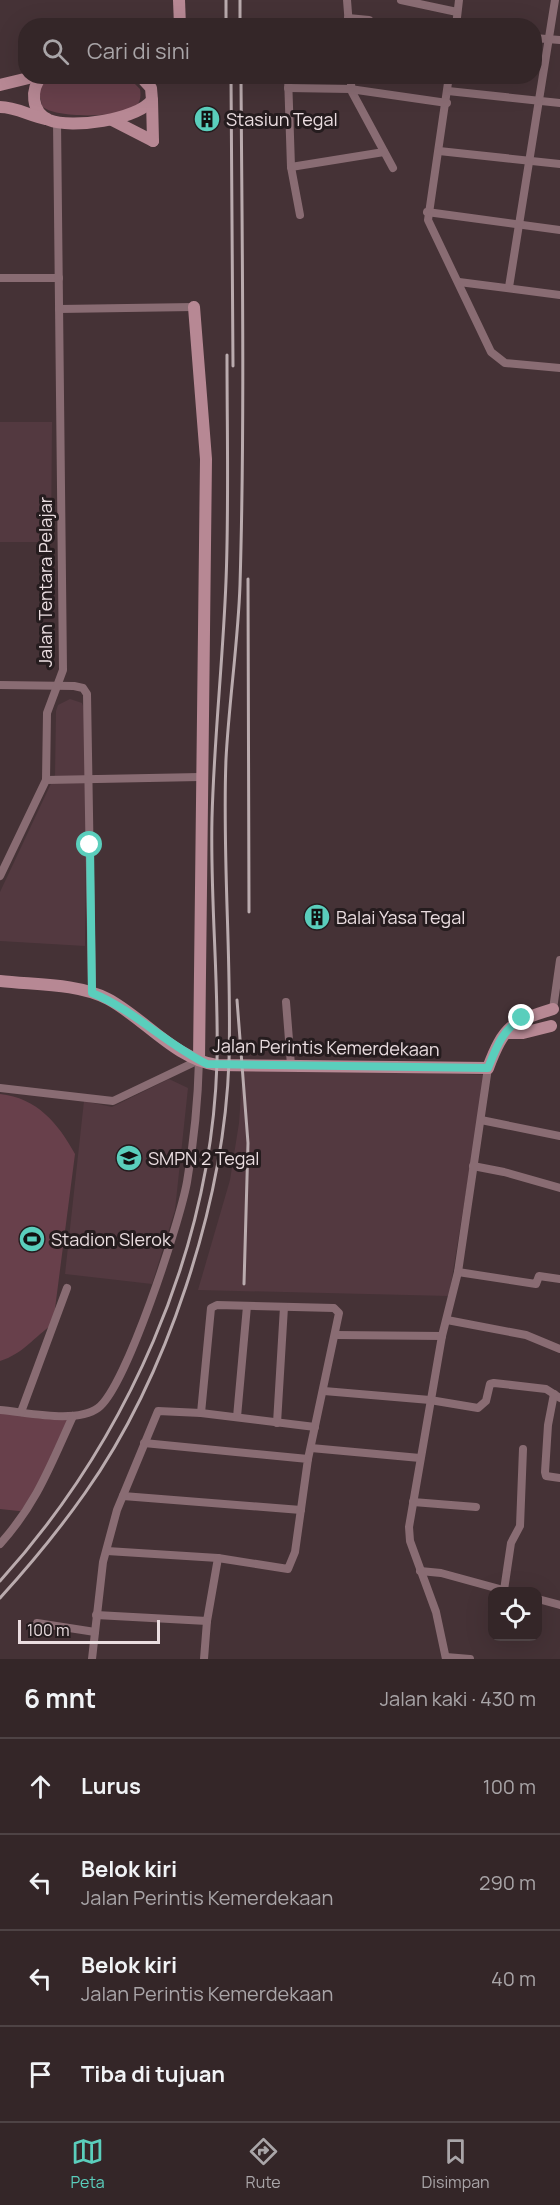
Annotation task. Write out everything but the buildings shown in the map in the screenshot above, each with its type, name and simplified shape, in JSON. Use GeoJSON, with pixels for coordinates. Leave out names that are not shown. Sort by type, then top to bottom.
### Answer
{"type":"FeatureCollection","features":[{"type":"Feature","properties":{"kind":"street"},"geometry":{"type":"LineString","coordinates":[[179,0],[180,18]]}},
{"type":"Feature","properties":{"kind":"street"},"geometry":{"type":"LineString","coordinates":[[347,0],[348,18]]}},
{"type":"Feature","properties":{"kind":"street"},"geometry":{"type":"LineString","coordinates":[[401,0],[457,12]]}},
{"type":"Feature","properties":{"kind":"street"},"geometry":{"type":"LineString","coordinates":[[457,18],[459,0]]}},
{"type":"Feature","properties":{"kind":"street"},"geometry":{"type":"LineString","coordinates":[[509,287],[555,0]]}},
{"type":"Feature","properties":{"kind":"street"},"geometry":{"type":"LineString","coordinates":[[542,39],[560,40]]}},
{"type":"Feature","properties":{"kind":"street"},"geometry":{"type":"LineString","coordinates":[[0,85],[18,81]]}},
{"type":"Feature","properties":{"kind":"street"},"geometry":{"type":"LineString","coordinates":[[37,84],[33,97],[39,111],[52,120]]}},
{"type":"Feature","properties":{"kind":"street"},"geometry":{"type":"LineString","coordinates":[[288,84],[291,167],[300,215]]}},
{"type":"Feature","properties":{"kind":"street"},"geometry":{"type":"LineString","coordinates":[[350,84],[350,89],[393,168]]}},
{"type":"Feature","properties":{"kind":"street"},"geometry":{"type":"LineString","coordinates":[[448,84],[427,212],[433,233],[459,282],[491,352],[499,361],[560,368]]}},
{"type":"Feature","properties":{"kind":"street"},"geometry":{"type":"LineString","coordinates":[[0,107],[52,120],[111,120],[135,114],[152,88]]}},
{"type":"Feature","properties":{"kind":"street"},"geometry":{"type":"LineString","coordinates":[[111,120],[153,141],[152,88]]}},
{"type":"Feature","properties":{"kind":"street"},"geometry":{"type":"LineString","coordinates":[[288,88],[350,89],[447,103]]}},
{"type":"Feature","properties":{"kind":"street"},"geometry":{"type":"LineString","coordinates":[[448,91],[560,102]]}},
{"type":"Feature","properties":{"kind":"street","name":"Jalan Tentara Pelajar"},"geometry":{"type":"LineString","coordinates":[[0,876],[46,780],[47,713],[63,670],[59,278],[52,120]]}},
{"type":"Feature","properties":{"kind":"street"},"geometry":{"type":"LineString","coordinates":[[439,151],[560,164]]}},
{"type":"Feature","properties":{"kind":"street"},"geometry":{"type":"LineString","coordinates":[[291,167],[384,152]]}},
{"type":"Feature","properties":{"kind":"street"},"geometry":{"type":"LineString","coordinates":[[427,212],[560,230]]}},
{"type":"Feature","properties":{"kind":"street"},"geometry":{"type":"LineString","coordinates":[[0,278],[59,278]]}},
{"type":"Feature","properties":{"kind":"street"},"geometry":{"type":"LineString","coordinates":[[459,282],[560,295]]}},
{"type":"Feature","properties":{"kind":"street"},"geometry":{"type":"LineString","coordinates":[[0,1410],[73,1416],[97,1409],[109,1399],[140,1332],[186,1185],[198,1107],[200,777],[206,459],[194,307],[59,309]]}},
{"type":"Feature","properties":{"kind":"street"},"geometry":{"type":"LineString","coordinates":[[0,686],[82,688],[87,694],[92,993]]}},
{"type":"Feature","properties":{"kind":"street"},"geometry":{"type":"LineString","coordinates":[[46,780],[89,781],[200,777]]}},
{"type":"Feature","properties":{"kind":"street"},"geometry":{"type":"LineString","coordinates":[[506,1033],[556,1028],[548,1015],[556,1008],[560,960]]}},
{"type":"Feature","properties":{"kind":"street","name":"Jalan Perintis Kemerdekaan"},"geometry":{"type":"LineString","coordinates":[[0,981],[92,993],[124,1009],[185,1053],[217,1065],[488,1068]]}},
{"type":"Feature","properties":{"kind":"street"},"geometry":{"type":"LineString","coordinates":[[286,1002],[291,1065]]}},
{"type":"Feature","properties":{"kind":"street"},"geometry":{"type":"LineString","coordinates":[[470,1659],[446,1658],[436,1612],[420,1571],[409,1527],[442,1336],[458,1272],[488,1068],[495,1048],[513,1023],[556,1008]]}},
{"type":"Feature","properties":{"kind":"street"},"geometry":{"type":"LineString","coordinates":[[0,1088],[113,1101],[199,1060]]}},
{"type":"Feature","properties":{"kind":"street"},"geometry":{"type":"LineString","coordinates":[[481,1120],[560,1136]]}},
{"type":"Feature","properties":{"kind":"street"},"geometry":{"type":"LineString","coordinates":[[473,1166],[560,1188]]}},
{"type":"Feature","properties":{"kind":"street"},"geometry":{"type":"LineString","coordinates":[[458,1272],[536,1284],[538,1276],[560,1279]]}},
{"type":"Feature","properties":{"kind":"street"},"geometry":{"type":"LineString","coordinates":[[21,1412],[67,1288]]}},
{"type":"Feature","properties":{"kind":"street"},"geometry":{"type":"LineString","coordinates":[[107,1551],[218,1558],[288,1569],[295,1552],[308,1459],[339,1313],[334,1308],[284,1306],[217,1305],[211,1308],[201,1413]]}},
{"type":"Feature","properties":{"kind":"street"},"geometry":{"type":"LineString","coordinates":[[237,1417],[247,1306]]}},
{"type":"Feature","properties":{"kind":"street"},"geometry":{"type":"LineString","coordinates":[[277,1423],[284,1306]]}},
{"type":"Feature","properties":{"kind":"street"},"geometry":{"type":"LineString","coordinates":[[447,1320],[526,1335],[560,1348]]}},
{"type":"Feature","properties":{"kind":"street"},"geometry":{"type":"LineString","coordinates":[[336,1335],[442,1336]]}},
{"type":"Feature","properties":{"kind":"street"},"geometry":{"type":"LineString","coordinates":[[324,1391],[430,1400],[478,1408],[486,1401],[490,1384],[534,1387],[557,1396],[548,1425],[545,1472],[546,1476],[560,1478]]}},
{"type":"Feature","properties":{"kind":"street"},"geometry":{"type":"LineString","coordinates":[[92,1659],[96,1615],[117,1510],[158,1411],[201,1413],[315,1427]]}},
{"type":"Feature","properties":{"kind":"street"},"geometry":{"type":"LineString","coordinates":[[0,1545],[22,1520],[35,1500],[73,1416]]}},
{"type":"Feature","properties":{"kind":"street"},"geometry":{"type":"LineString","coordinates":[[144,1443],[308,1459]]}},
{"type":"Feature","properties":{"kind":"street"},"geometry":{"type":"LineString","coordinates":[[311,1448],[420,1458]]}},
{"type":"Feature","properties":{"kind":"street"},"geometry":{"type":"LineString","coordinates":[[507,1587],[511,1543],[520,1526],[523,1449]]}},
{"type":"Feature","properties":{"kind":"street"},"geometry":{"type":"LineString","coordinates":[[123,1496],[301,1510]]}},
{"type":"Feature","properties":{"kind":"street"},"geometry":{"type":"LineString","coordinates":[[413,1502],[476,1507]]}},
{"type":"Feature","properties":{"kind":"street"},"geometry":{"type":"LineString","coordinates":[[204,1659],[207,1621],[218,1558]]}},
{"type":"Feature","properties":{"kind":"street"},"geometry":{"type":"LineString","coordinates":[[420,1571],[441,1573],[492,1587]]}},
{"type":"Feature","properties":{"kind":"street"},"geometry":{"type":"LineString","coordinates":[[542,1600],[560,1605]]}},
{"type":"Feature","properties":{"kind":"street"},"geometry":{"type":"LineString","coordinates":[[96,1615],[207,1621]]}},
{"type":"Feature","properties":{"kind":"street"},"geometry":{"type":"LineString","coordinates":[[37,1623],[95,1632]]}},
{"type":"Feature","properties":{"kind":"shaded area"},"geometry":{"type":"Polygon","coordinates":[[[43,84],[135,84],[140,89],[140,100],[136,106],[118,113],[74,115],[49,110],[42,106],[39,90],[43,84]]]}},
{"type":"Feature","properties":{"kind":"shaded area"},"geometry":{"type":"Polygon","coordinates":[[[0,422],[52,422],[51,542],[0,542],[0,422]]]}},
{"type":"Feature","properties":{"kind":"shaded area"},"geometry":{"type":"Polygon","coordinates":[[[70,699],[82,703],[87,718],[85,946],[0,941],[0,892],[55,775],[56,711],[58,705],[70,699]]]}},
{"type":"Feature","properties":{"kind":"shaded area"},"geometry":{"type":"Polygon","coordinates":[[[243,1066],[485,1075],[449,1296],[198,1290],[230,1180],[239,1123],[243,1066]]]}},
{"type":"Feature","properties":{"kind":"shaded area","name":"SMPN 2 Tegal"},"geometry":{"type":"Polygon","coordinates":[[[169,1079],[188,1088],[175,1210],[152,1284],[65,1274],[84,1101],[112,1107],[169,1079]]]}},
{"type":"Feature","properties":{"kind":"shaded area","name":"Stadion Slerok"},"geometry":{"type":"Polygon","coordinates":[[[0,1094],[25,1101],[45,1114],[54,1122],[75,1154],[53,1324],[22,1350],[0,1361],[0,1094]]]}},
{"type":"Feature","properties":{"kind":"shaded area"},"geometry":{"type":"Polygon","coordinates":[[[0,1410],[73,1416],[28,1512],[0,1509],[0,1410]]]}},
{"type":"Feature","properties":{"kind":"railway"},"geometry":{"type":"LineString","coordinates":[[226,0],[226,18]]}},
{"type":"Feature","properties":{"kind":"railway"},"geometry":{"type":"LineString","coordinates":[[240,0],[240,18]]}},
{"type":"Feature","properties":{"kind":"railway"},"geometry":{"type":"LineString","coordinates":[[231,84],[233,366]]}},
{"type":"Feature","properties":{"kind":"railway"},"geometry":{"type":"LineString","coordinates":[[0,1598],[44,1547],[85,1493],[115,1447],[141,1397],[186,1287],[203,1230],[225,1116],[230,1023],[226,759],[239,607],[242,522],[241,84]]}},
{"type":"Feature","properties":{"kind":"railway"},"geometry":{"type":"LineString","coordinates":[[0,1581],[45,1527],[86,1468],[122,1406],[154,1341],[179,1273],[198,1204],[211,1134],[217,1063],[212,818],[226,581],[227,355]]}},
{"type":"Feature","properties":{"kind":"railway"},"geometry":{"type":"LineString","coordinates":[[248,579],[249,912]]}},
{"type":"Feature","properties":{"kind":"railway"},"geometry":{"type":"LineString","coordinates":[[237,1000],[248,1143],[244,1284]]}},
{"type":"Feature","properties":{"kind":"place","name":"Stasiun Tegal"},"geometry":{"type":"Point","coordinates":[207,119]}},
{"type":"Feature","properties":{"kind":"place","name":"Balai Yasa Tegal"},"geometry":{"type":"Point","coordinates":[317,917]}},
{"type":"Feature","properties":{"kind":"place","name":"SMPN 2 Tegal"},"geometry":{"type":"Point","coordinates":[129,1158]}},
{"type":"Feature","properties":{"kind":"place","name":"Stadion Slerok"},"geometry":{"type":"Point","coordinates":[32,1239]}},
{"type":"Feature","properties":{"kind":"route"},"geometry":{"type":"LineString","coordinates":[[90,845],[92,993],[124,1009],[185,1053],[207,1064],[488,1068],[498,1043],[513,1023],[522,1018]]}}]}
